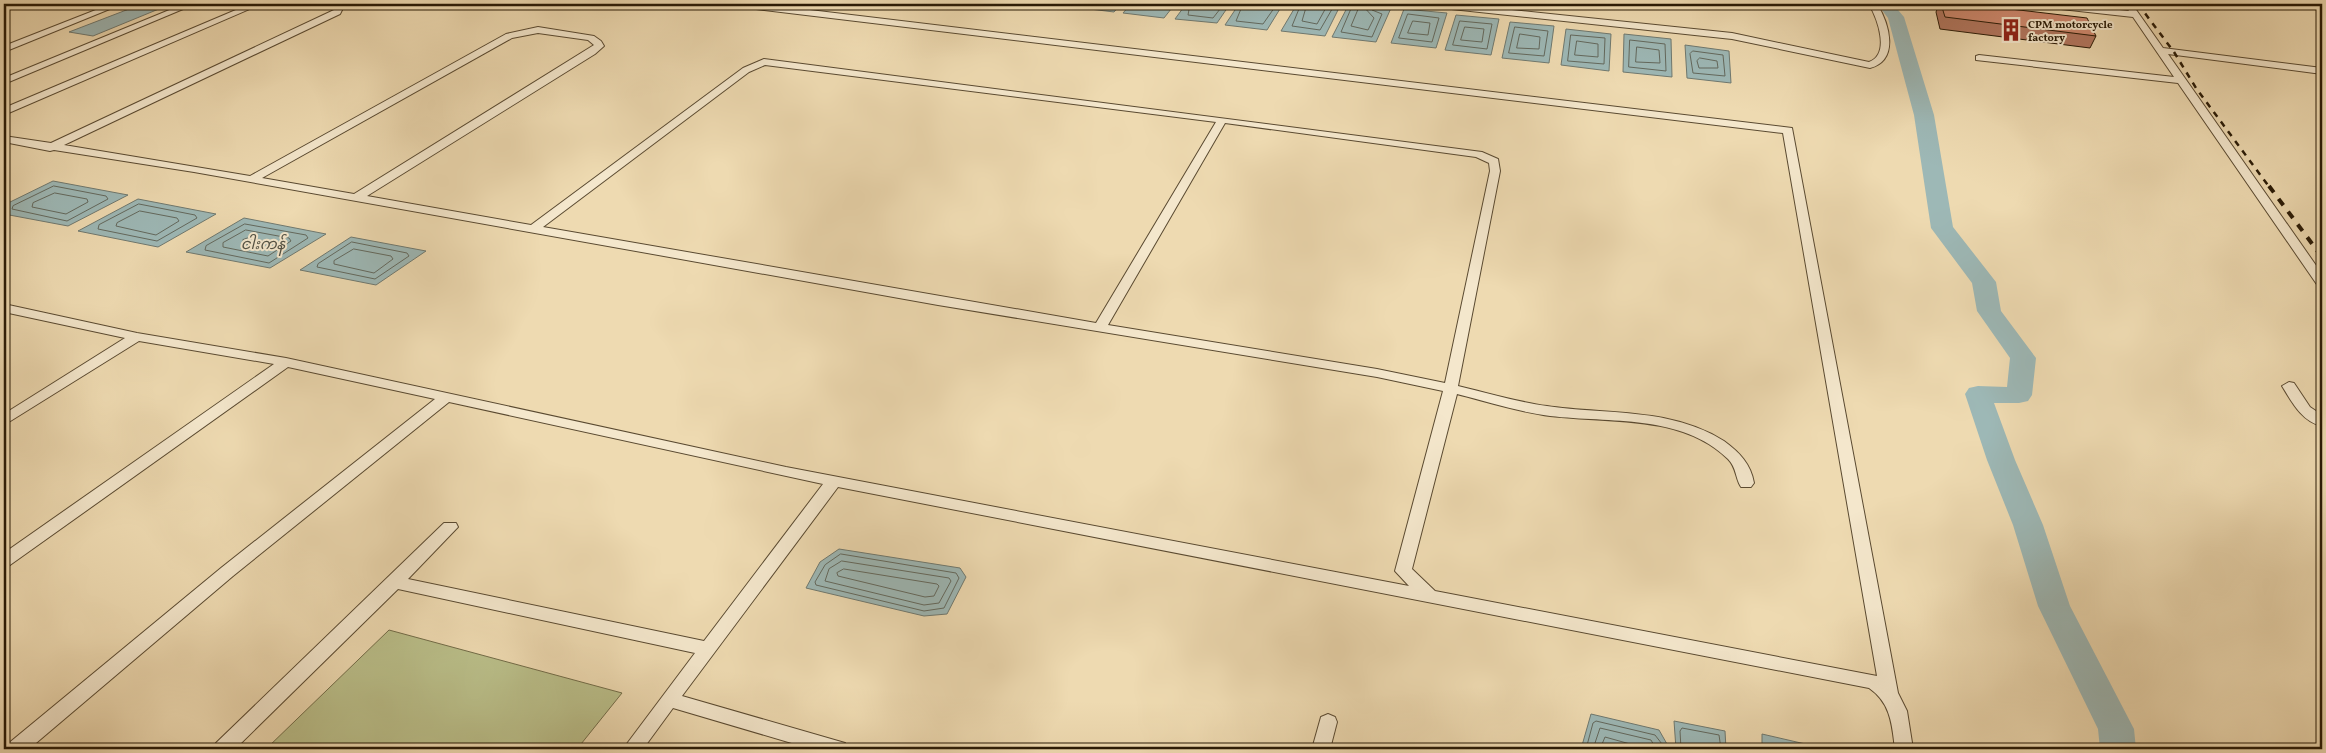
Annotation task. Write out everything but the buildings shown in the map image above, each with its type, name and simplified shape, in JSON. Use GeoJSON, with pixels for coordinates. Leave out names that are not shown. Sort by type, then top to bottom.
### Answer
{"type":"FeatureCollection","features":[{"type":"Feature","properties":{"kind":"street"},"geometry":{"type":"LineString","coordinates":[[4,49],[118,4]]}},
{"type":"Feature","properties":{"kind":"street"},"geometry":{"type":"LineString","coordinates":[[4,81],[191,4]]}},
{"type":"Feature","properties":{"kind":"street"},"geometry":{"type":"LineString","coordinates":[[4,112],[257,4]]}},
{"type":"Feature","properties":{"kind":"street"},"geometry":{"type":"LineString","coordinates":[[50,148],[337,12],[339,8],[334,4]]}},
{"type":"Feature","properties":{"kind":"street"},"geometry":{"type":"LineString","coordinates":[[740,4],[1788,130],[1889,693]]}},
{"type":"Feature","properties":{"kind":"street"},"geometry":{"type":"LineString","coordinates":[[1433,4],[1732,36],[1870,65],[1874,65],[1881,58],[1885,39],[1882,20],[1874,4]]}},
{"type":"Feature","properties":{"kind":"street"},"geometry":{"type":"LineString","coordinates":[[2043,4],[2136,15]]}},
{"type":"Feature","properties":{"kind":"street"},"geometry":{"type":"LineString","coordinates":[[2128,4],[2322,283]]}},
{"type":"Feature","properties":{"kind":"street"},"geometry":{"type":"LineString","coordinates":[[250,180],[509,36],[538,30],[591,38],[598,43],[599,46],[592,52],[356,198]]}},
{"type":"Feature","properties":{"kind":"street"},"geometry":{"type":"LineString","coordinates":[[2162,51],[2322,71]]}},
{"type":"Feature","properties":{"kind":"street"},"geometry":{"type":"LineString","coordinates":[[1979,58],[2182,81]]}},
{"type":"Feature","properties":{"kind":"street"},"geometry":{"type":"LineString","coordinates":[[532,230],[746,70],[764,62],[1478,154],[1494,161],[1495,171],[1451,388],[1403,571],[1430,596]]}},
{"type":"Feature","properties":{"kind":"street"},"geometry":{"type":"LineString","coordinates":[[1100,327],[1222,120]]}},
{"type":"Feature","properties":{"kind":"street"},"geometry":{"type":"LineString","coordinates":[[4,139],[50,148],[194,169],[938,302],[1377,373],[1548,411],[1678,424],[1698,432],[1729,452],[1741,464],[1746,483]]}},
{"type":"Feature","properties":{"kind":"street"},"geometry":{"type":"LineString","coordinates":[[4,308],[137,337],[286,362],[834,481],[1874,682],[1889,693],[1896,704],[1900,716],[1904,749]]}},
{"type":"Feature","properties":{"kind":"street"},"geometry":{"type":"LineString","coordinates":[[4,420],[137,337]]}},
{"type":"Feature","properties":{"kind":"street"},"geometry":{"type":"LineString","coordinates":[[4,561],[286,362]]}},
{"type":"Feature","properties":{"kind":"street"},"geometry":{"type":"LineString","coordinates":[[2289,386],[2305,410],[2322,422]]}},
{"type":"Feature","properties":{"kind":"street"},"geometry":{"type":"LineString","coordinates":[[16,749],[227,572],[445,398]]}},
{"type":"Feature","properties":{"kind":"street"},"geometry":{"type":"LineString","coordinates":[[632,749],[834,481]]}},
{"type":"Feature","properties":{"kind":"street"},"geometry":{"type":"LineString","coordinates":[[224,749],[450,527]]}},
{"type":"Feature","properties":{"kind":"street"},"geometry":{"type":"LineString","coordinates":[[395,582],[709,648]]}},
{"type":"Feature","properties":{"kind":"street"},"geometry":{"type":"LineString","coordinates":[[669,700],[838,749]]}},
{"type":"Feature","properties":{"kind":"street"},"geometry":{"type":"LineString","coordinates":[[1321,749],[1328,722]]}},
{"type":"Feature","properties":{"kind":"green space"},"geometry":{"type":"Polygon","coordinates":[[[389,630],[622,693],[577,749],[266,749],[389,630]]]}},
{"type":"Feature","properties":{"kind":"water"},"geometry":{"type":"Polygon","coordinates":[[[142,4],[171,4],[93,36],[69,32],[142,4]]]}},
{"type":"Feature","properties":{"kind":"water"},"geometry":{"type":"Polygon","coordinates":[[[1077,4],[1121,4],[1114,12],[1074,7],[1077,4]]]}},
{"type":"Feature","properties":{"kind":"water"},"geometry":{"type":"Polygon","coordinates":[[[1131,4],[1175,4],[1164,18],[1123,13],[1131,4]]]}},
{"type":"Feature","properties":{"kind":"water"},"geometry":{"type":"Polygon","coordinates":[[[1186,4],[1230,4],[1217,23],[1175,19],[1186,4]]]}},
{"type":"Feature","properties":{"kind":"water"},"geometry":{"type":"Polygon","coordinates":[[[1239,4],[1283,4],[1267,30],[1225,25],[1239,4]]]}},
{"type":"Feature","properties":{"kind":"water"},"geometry":{"type":"Polygon","coordinates":[[[1297,4],[1341,4],[1325,36],[1281,31],[1297,4]]]}},
{"type":"Feature","properties":{"kind":"water"},"geometry":{"type":"Polygon","coordinates":[[[1349,4],[1391,8],[1376,42],[1332,37],[1349,4]]]}},
{"type":"Feature","properties":{"kind":"water"},"geometry":{"type":"Polygon","coordinates":[[[1404,9],[1447,13],[1436,48],[1391,43],[1404,9]]]}},
{"type":"Feature","properties":{"kind":"water"},"geometry":{"type":"Polygon","coordinates":[[[1456,15],[1499,19],[1491,55],[1445,50],[1456,15]]]}},
{"type":"Feature","properties":{"kind":"water"},"geometry":{"type":"Polygon","coordinates":[[[1510,22],[1554,26],[1549,63],[1502,58],[1510,22]]]}},
{"type":"Feature","properties":{"kind":"water"},"geometry":{"type":"Polygon","coordinates":[[[1566,29],[1611,34],[1609,71],[1561,65],[1566,29]]]}},
{"type":"Feature","properties":{"kind":"water"},"geometry":{"type":"Polygon","coordinates":[[[1624,34],[1671,39],[1672,77],[1623,72],[1624,34]]]}},
{"type":"Feature","properties":{"kind":"water"},"geometry":{"type":"Polygon","coordinates":[[[1685,45],[1729,51],[1731,83],[1687,78],[1685,45]]]}},
{"type":"Feature","properties":{"kind":"water"},"geometry":{"type":"Polygon","coordinates":[[[53,181],[128,195],[68,226],[4,214],[4,205],[53,181]]]}},
{"type":"Feature","properties":{"kind":"water","name":"ငါးကန်"},"geometry":{"type":"Polygon","coordinates":[[[138,199],[216,214],[158,247],[78,231],[138,199]]]}},
{"type":"Feature","properties":{"kind":"water","name":"ငါးကန်"},"geometry":{"type":"Polygon","coordinates":[[[244,218],[326,234],[270,268],[186,252],[244,218]]]}},
{"type":"Feature","properties":{"kind":"water","name":"ငါးကန်"},"geometry":{"type":"Polygon","coordinates":[[[351,237],[426,251],[376,285],[300,270],[351,237]]]}},
{"type":"Feature","properties":{"kind":"water"},"geometry":{"type":"Polygon","coordinates":[[[839,549],[960,568],[966,577],[947,614],[924,616],[806,588],[820,562],[839,549]]]}},
{"type":"Feature","properties":{"kind":"water"},"geometry":{"type":"Polygon","coordinates":[[[1591,714],[1659,730],[1667,744],[1667,749],[1581,749],[1591,714]]]}},
{"type":"Feature","properties":{"kind":"water"},"geometry":{"type":"Polygon","coordinates":[[[1674,721],[1725,731],[1726,749],[1676,749],[1674,721]]]}},
{"type":"Feature","properties":{"kind":"water"},"geometry":{"type":"Polygon","coordinates":[[[1762,734],[1827,749],[1762,749],[1762,734]]]}},
{"type":"Feature","properties":{"kind":"waterway"},"geometry":{"type":"LineString","coordinates":[[1885,4],[1896,17],[1924,115],[1942,228],[1984,282],[1989,311],[2023,358],[2019,395],[1978,394],[2001,460],[2028,525],[2054,606],[2116,729],[2118,749]]}},
{"type":"Feature","properties":{"kind":"railway"},"geometry":{"type":"LineString","coordinates":[[2138,4],[2174,52],[2196,88],[2270,188]]}},
{"type":"Feature","properties":{"kind":"railway"},"geometry":{"type":"LineString","coordinates":[[2269,186],[2322,257]]}},
{"type":"Feature","properties":{"kind":"place","name":"CPM motorcycle factory"},"geometry":{"type":"Point","coordinates":[2011,30]}}]}
